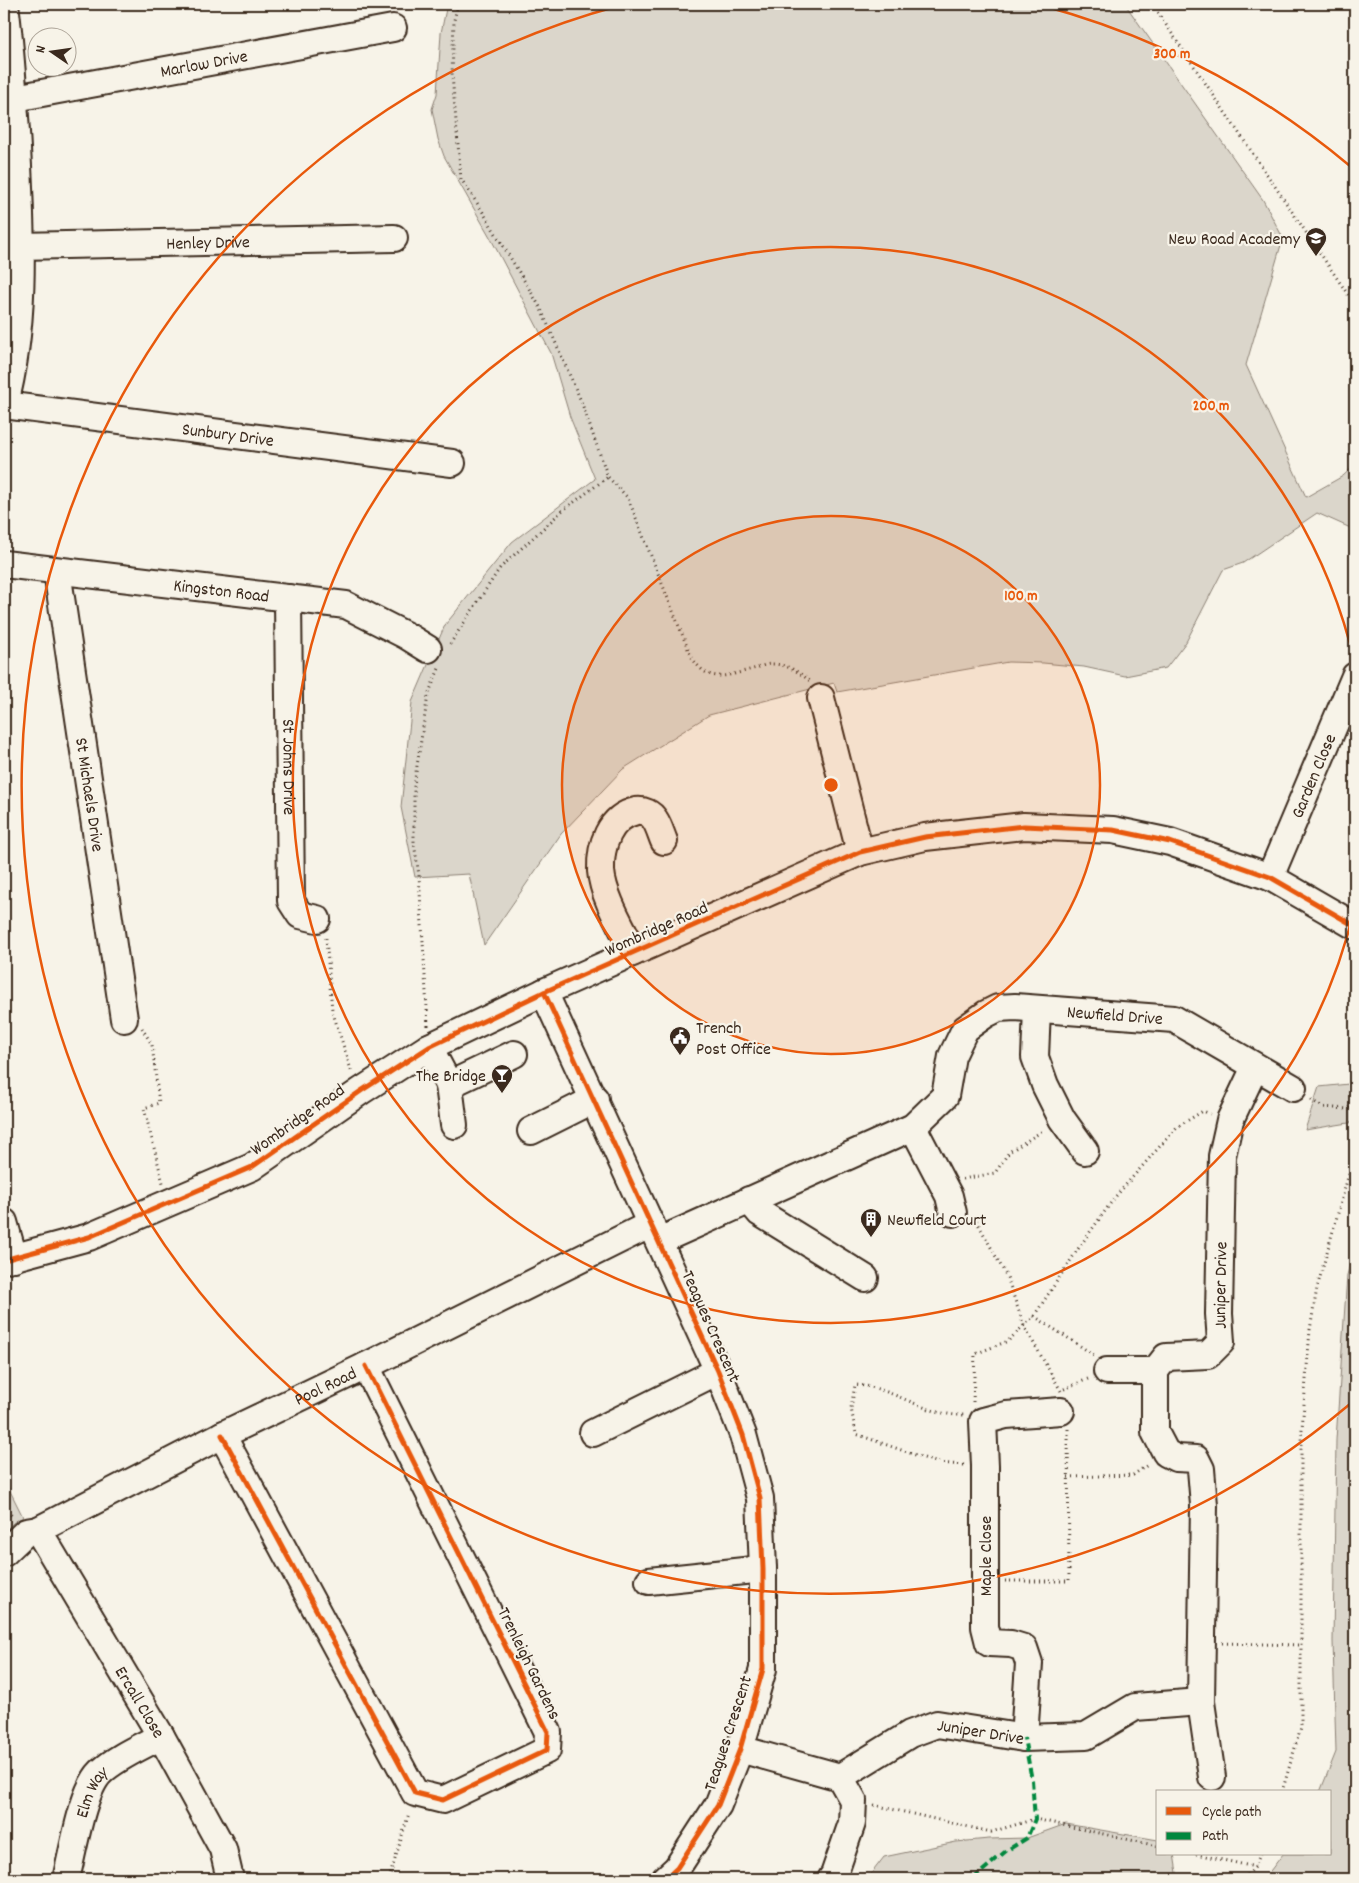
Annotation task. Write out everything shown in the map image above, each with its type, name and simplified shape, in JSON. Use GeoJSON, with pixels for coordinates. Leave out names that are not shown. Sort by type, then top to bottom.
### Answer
{"type":"FeatureCollection","features":[{"type":"Feature","properties":{"kind":"street"},"geometry":{"type":"LineString","coordinates":[[4,406],[17,338],[20,246],[12,210],[15,98],[5,4]]}},
{"type":"Feature","properties":{"kind":"street","name":"Marlow Drive"},"geometry":{"type":"LineString","coordinates":[[15,98],[393,28]]}},
{"type":"Feature","properties":{"kind":"street","name":"Henley Drive"},"geometry":{"type":"LineString","coordinates":[[20,246],[394,238]]}},
{"type":"Feature","properties":{"kind":"street","name":"Sunbury Drive"},"geometry":{"type":"LineString","coordinates":[[4,406],[452,463]]}},
{"type":"Feature","properties":{"kind":"street","name":"Kingston Road"},"geometry":{"type":"LineString","coordinates":[[4,564],[346,605],[439,653]]}},
{"type":"Feature","properties":{"kind":"street","name":"St Michaels Drive"},"geometry":{"type":"LineString","coordinates":[[57,571],[124,1019]]}},
{"type":"Feature","properties":{"kind":"street","name":"St Johns Drive"},"geometry":{"type":"LineString","coordinates":[[288,598],[291,901],[300,915],[317,919]]}},
{"type":"Feature","properties":{"kind":"street","name":"Garden Close"},"geometry":{"type":"LineString","coordinates":[[1270,877],[1355,676]]}},
{"type":"Feature","properties":{"kind":"street"},"geometry":{"type":"LineString","coordinates":[[822,698],[860,852]]}},
{"type":"Feature","properties":{"kind":"street"},"geometry":{"type":"LineString","coordinates":[[634,952],[604,885],[601,871],[603,844],[613,824],[626,814],[642,810],[648,812],[655,819],[664,841]]}},
{"type":"Feature","properties":{"kind":"street","name":"Wombridge Road"},"geometry":{"type":"LineString","coordinates":[[9,1259],[89,1238],[252,1167],[361,1091],[431,1046],[544,992],[860,852],[926,837],[1024,826],[1113,830],[1170,842],[1270,877],[1355,926]]}},
{"type":"Feature","properties":{"kind":"street","name":"Teagues Crescent"},"geometry":{"type":"LineString","coordinates":[[544,992],[718,1371],[743,1435],[760,1498],[763,1569],[763,1669],[740,1748],[718,1805],[677,1868],[665,1879]]}},
{"type":"Feature","properties":{"kind":"street","name":"Newfield Drive"},"geometry":{"type":"LineString","coordinates":[[655,1232],[913,1126],[945,1096],[952,1056],[965,1029],[998,1008],[1037,1008],[1174,1019],[1293,1088]]}},
{"type":"Feature","properties":{"kind":"street"},"geometry":{"type":"LineString","coordinates":[[1037,1008],[1035,1057],[1045,1084],[1062,1119],[1085,1151]]}},
{"type":"Feature","properties":{"kind":"street"},"geometry":{"type":"LineString","coordinates":[[431,1046],[449,1085],[454,1125]]}},
{"type":"Feature","properties":{"kind":"street"},"geometry":{"type":"LineString","coordinates":[[449,1085],[514,1054]]}},
{"type":"Feature","properties":{"kind":"street","name":"Juniper Drive"},"geometry":{"type":"LineString","coordinates":[[1155,1371],[1166,1357],[1208,1355],[1221,1342],[1219,1314],[1222,1156],[1230,1120],[1255,1067]]}},
{"type":"Feature","properties":{"kind":"street"},"geometry":{"type":"LineString","coordinates":[[531,1131],[594,1099]]}},
{"type":"Feature","properties":{"kind":"street"},"geometry":{"type":"LineString","coordinates":[[913,1126],[949,1196],[964,1214]]}},
{"type":"Feature","properties":{"kind":"street"},"geometry":{"type":"LineString","coordinates":[[757,1191],[760,1214],[865,1278]]}},
{"type":"Feature","properties":{"kind":"street"},"geometry":{"type":"LineString","coordinates":[[4,1222],[9,1259]]}},
{"type":"Feature","properties":{"kind":"street","name":"Pool Road"},"geometry":{"type":"LineString","coordinates":[[4,1554],[26,1532],[38,1530],[222,1435],[655,1232]]}},
{"type":"Feature","properties":{"kind":"street","name":"Trenleigh Gardens"},"geometry":{"type":"LineString","coordinates":[[366,1366],[548,1732],[547,1750],[443,1800],[415,1793]]}},
{"type":"Feature","properties":{"kind":"street","name":"Teagues Crescent"},"geometry":{"type":"LineString","coordinates":[[593,1433],[718,1371]]}},
{"type":"Feature","properties":{"kind":"street"},"geometry":{"type":"LineString","coordinates":[[1107,1371],[1155,1371],[1155,1432],[1166,1453],[1176,1458],[1196,1459],[1201,1469],[1204,1505],[1202,1702],[1212,1777]]}},
{"type":"Feature","properties":{"kind":"street"},"geometry":{"type":"LineString","coordinates":[[978,1418],[1006,1415],[1061,1401]]}},
{"type":"Feature","properties":{"kind":"street","name":"Maple Close"},"geometry":{"type":"LineString","coordinates":[[978,1418],[985,1466],[985,1627],[989,1643],[1011,1644],[1024,1648],[1029,1663],[1024,1738]]}},
{"type":"Feature","properties":{"kind":"street"},"geometry":{"type":"LineString","coordinates":[[222,1435],[415,1793]]}},
{"type":"Feature","properties":{"kind":"street","name":"Ercall Close"},"geometry":{"type":"LineString","coordinates":[[38,1530],[161,1736],[223,1849],[230,1879]]}},
{"type":"Feature","properties":{"kind":"street"},"geometry":{"type":"LineString","coordinates":[[649,1581],[763,1569]]}},
{"type":"Feature","properties":{"kind":"street","name":"Juniper Drive"},"geometry":{"type":"LineString","coordinates":[[840,1777],[910,1734],[937,1724],[1024,1738],[1086,1736],[1135,1707],[1202,1702]]}},
{"type":"Feature","properties":{"kind":"street","name":"Elm Way"},"geometry":{"type":"LineString","coordinates":[[66,1879],[86,1797],[100,1773],[119,1759],[161,1736]]}},
{"type":"Feature","properties":{"kind":"street"},"geometry":{"type":"LineString","coordinates":[[740,1748],[840,1777],[853,1800],[852,1823],[831,1879]]}},
{"type":"Feature","properties":{"kind":"path"},"geometry":{"type":"LineString","coordinates":[[458,4],[454,20],[452,75],[461,179],[540,307],[581,400],[608,478],[628,498],[697,666],[706,674],[714,677],[771,664],[786,666],[800,673],[811,682],[822,698]]}},
{"type":"Feature","properties":{"kind":"path"},"geometry":{"type":"LineString","coordinates":[[1152,4],[1355,305]]}},
{"type":"Feature","properties":{"kind":"path"},"geometry":{"type":"LineString","coordinates":[[431,1046],[428,1030],[420,875],[414,843],[414,785],[428,695],[439,653],[451,642],[500,568],[562,511],[608,478]]}},
{"type":"Feature","properties":{"kind":"path"},"geometry":{"type":"LineString","coordinates":[[317,919],[326,938],[332,1010],[352,1071],[361,1091]]}},
{"type":"Feature","properties":{"kind":"path"},"geometry":{"type":"LineString","coordinates":[[124,1019],[142,1028],[152,1045],[159,1103],[144,1108],[168,1203]]}},
{"type":"Feature","properties":{"kind":"path"},"geometry":{"type":"LineString","coordinates":[[1293,1088],[1322,1107],[1347,1109],[1355,1102]]}},
{"type":"Feature","properties":{"kind":"path"},"geometry":{"type":"LineString","coordinates":[[985,1466],[938,1463],[856,1434],[852,1408],[855,1385],[871,1388],[936,1411],[978,1418],[975,1354],[1008,1341],[1034,1316],[1115,1197],[1177,1127],[1203,1111],[1230,1120]]}},
{"type":"Feature","properties":{"kind":"path"},"geometry":{"type":"LineString","coordinates":[[956,1180],[995,1173],[1009,1152],[1062,1119]]}},
{"type":"Feature","properties":{"kind":"path"},"geometry":{"type":"LineString","coordinates":[[1283,1790],[1301,1726],[1301,1441],[1310,1330],[1317,1288],[1355,1152]]}},
{"type":"Feature","properties":{"kind":"path"},"geometry":{"type":"LineString","coordinates":[[964,1214],[1007,1277],[1024,1326],[1068,1418],[1069,1581],[985,1581]]}},
{"type":"Feature","properties":{"kind":"path"},"geometry":{"type":"LineString","coordinates":[[1034,1316],[1092,1353],[1107,1371],[1061,1401]]}},
{"type":"Feature","properties":{"kind":"path"},"geometry":{"type":"LineString","coordinates":[[1068,1477],[1133,1475],[1166,1453]]}},
{"type":"Feature","properties":{"kind":"path"},"geometry":{"type":"LineString","coordinates":[[1202,1642],[1301,1645]]}},
{"type":"Feature","properties":{"kind":"path"},"geometry":{"type":"LineString","coordinates":[[390,1879],[415,1793]]}},
{"type":"Feature","properties":{"kind":"path"},"geometry":{"type":"LineString","coordinates":[[853,1800],[991,1832],[1035,1819],[1156,1846]]}},
{"type":"Feature","properties":{"kind":"path"},"geometry":{"type":"LineString","coordinates":[[1205,1856],[1255,1867]]}},
{"type":"Feature","properties":{"kind":"path"},"geometry":{"type":"LineString","coordinates":[[1244,1879],[1255,1867],[1259,1856]]}},
{"type":"Feature","properties":{"kind":"shaded area"},"geometry":{"type":"Polygon","coordinates":[[[447,4],[1125,4],[1263,200],[1283,238],[1246,365],[1306,497],[1343,476],[1355,465],[1355,530],[1317,513],[1243,563],[1223,570],[1186,642],[1166,668],[1125,676],[1084,667],[1008,662],[837,692],[834,683],[709,715],[623,769],[561,834],[484,945],[469,874],[415,877],[401,807],[412,702],[445,625],[512,542],[595,479],[570,417],[551,353],[490,237],[444,156],[438,139],[432,109],[437,94],[441,33],[447,4]]]}},
{"type":"Feature","properties":{"kind":"shaded area"},"geometry":{"type":"Polygon","coordinates":[[[1355,1078],[1355,1122],[1305,1130],[1319,1087],[1349,1084],[1355,1078]]]}},
{"type":"Feature","properties":{"kind":"shaded area"},"geometry":{"type":"Polygon","coordinates":[[[1355,1248],[1355,1879],[1264,1879],[1281,1856],[1332,1856],[1332,1790],[1321,1790],[1336,1752],[1333,1641],[1336,1440],[1347,1275],[1355,1248]]]}},
{"type":"Feature","properties":{"kind":"shaded area"},"geometry":{"type":"Polygon","coordinates":[[[4,1479],[23,1517],[4,1532],[4,1479]]]}},
{"type":"Feature","properties":{"kind":"shaded area"},"geometry":{"type":"Polygon","coordinates":[[[1066,1824],[1156,1840],[1156,1856],[1174,1856],[1178,1879],[867,1879],[884,1857],[956,1842],[1027,1838],[1066,1824]]]}},
{"type":"Feature","properties":{"kind":"marked path"},"geometry":{"type":"LineString","coordinates":[[973,1879],[1006,1851],[1027,1838],[1035,1819],[1032,1780],[1024,1738]]}},
{"type":"Feature","properties":{"kind":"cycle path"},"geometry":{"type":"LineString","coordinates":[[4,1260],[89,1237],[252,1167],[361,1091],[429,1047],[544,992],[860,852],[925,837],[1024,826],[1113,830],[1170,842],[1270,877],[1355,926]]}},
{"type":"Feature","properties":{"kind":"cycle path"},"geometry":{"type":"LineString","coordinates":[[544,992],[718,1371],[743,1435],[760,1498],[763,1569],[763,1669],[740,1749],[718,1805],[677,1868],[665,1879]]}},
{"type":"Feature","properties":{"kind":"cycle path"},"geometry":{"type":"LineString","coordinates":[[222,1435],[415,1793],[443,1800],[547,1750],[548,1732],[366,1366]]}},
{"type":"Feature","properties":{"kind":"place","name":"New Road Academy"},"geometry":{"type":"Point","coordinates":[1316,257]}},
{"type":"Feature","properties":{"kind":"place","name":"Trench Post Office"},"geometry":{"type":"Point","coordinates":[680,1056]}},
{"type":"Feature","properties":{"kind":"place","name":"The Bridge"},"geometry":{"type":"Point","coordinates":[502,1094]}},
{"type":"Feature","properties":{"kind":"place","name":"Newfield Court"},"geometry":{"type":"Point","coordinates":[871,1238]}}]}
